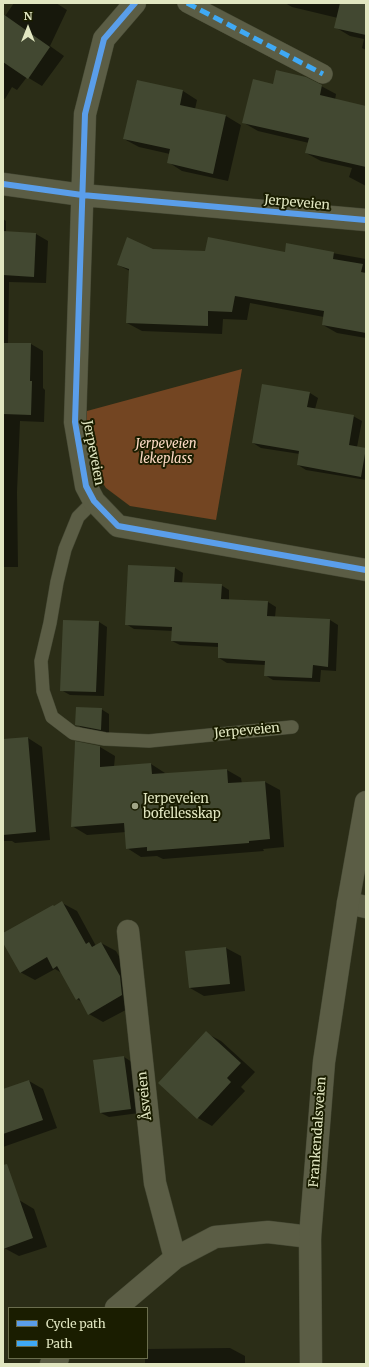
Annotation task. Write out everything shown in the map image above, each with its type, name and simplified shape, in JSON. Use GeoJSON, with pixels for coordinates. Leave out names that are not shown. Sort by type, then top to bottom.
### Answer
{"type":"FeatureCollection","features":[{"type":"Feature","properties":{"kind":"street","name":"Jerpeveien"},"geometry":{"type":"LineString","coordinates":[[135,3],[104,39],[85,114],[74,422],[86,486],[94,501],[118,526],[366,570]]}},
{"type":"Feature","properties":{"kind":"street"},"geometry":{"type":"LineString","coordinates":[[187,3],[323,74]]}},
{"type":"Feature","properties":{"kind":"street","name":"Jerpeveien"},"geometry":{"type":"LineString","coordinates":[[3,184],[82,194],[366,220]]}},
{"type":"Feature","properties":{"kind":"street","name":"Frankendalsveien"},"geometry":{"type":"LineString","coordinates":[[311,1364],[310,1237],[324,1062],[357,905],[366,802]]}},
{"type":"Feature","properties":{"kind":"street","name":"Åsveien"},"geometry":{"type":"LineString","coordinates":[[128,932],[155,1183],[174,1258]]}},
{"type":"Feature","properties":{"kind":"street"},"geometry":{"type":"LineString","coordinates":[[117,1307],[174,1258],[215,1237],[268,1232],[310,1237]]}},
{"type":"Feature","properties":{"kind":"lane","name":"Jerpeveien"},"geometry":{"type":"LineString","coordinates":[[94,501],[78,517],[65,548],[41,661],[43,691],[52,717],[73,732],[105,740],[149,740],[292,727]]}},
{"type":"Feature","properties":{"kind":"green space","name":"Jerpeveien lekeplass"},"geometry":{"type":"Polygon","coordinates":[[[242,369],[216,520],[130,506],[106,488],[96,473],[89,455],[85,432],[87,411],[242,369]]]}},
{"type":"Feature","properties":{"kind":"building"},"geometry":{"type":"Polygon","coordinates":[[[340,3],[366,3],[366,35],[334,28],[340,3]]]}},
{"type":"Feature","properties":{"kind":"building"},"geometry":{"type":"Polygon","coordinates":[[[3,14],[50,47],[28,79],[3,62],[3,14]]]}},
{"type":"Feature","properties":{"kind":"building"},"geometry":{"type":"Polygon","coordinates":[[[276,70],[306,77],[322,85],[320,95],[366,106],[366,167],[305,153],[309,138],[242,123],[253,79],[273,84],[276,70]]]}},
{"type":"Feature","properties":{"kind":"building"},"geometry":{"type":"Polygon","coordinates":[[[137,80],[183,90],[180,105],[226,115],[213,174],[167,163],[170,149],[123,139],[137,80]]]}},
{"type":"Feature","properties":{"kind":"building"},"geometry":{"type":"Polygon","coordinates":[[[3,231],[36,233],[34,277],[3,275],[3,231]]]}},
{"type":"Feature","properties":{"kind":"building"},"geometry":{"type":"Polygon","coordinates":[[[127,237],[153,249],[205,251],[208,237],[285,252],[286,243],[334,252],[333,259],[363,264],[361,272],[366,273],[366,333],[322,325],[324,311],[235,296],[232,312],[208,311],[208,326],[126,323],[129,269],[117,265],[127,237]]]}},
{"type":"Feature","properties":{"kind":"building"},"geometry":{"type":"Polygon","coordinates":[[[3,343],[31,343],[31,415],[3,414],[3,343]]]}},
{"type":"Feature","properties":{"kind":"building"},"geometry":{"type":"Polygon","coordinates":[[[262,384],[310,392],[307,407],[354,415],[349,445],[366,448],[361,477],[297,465],[299,451],[252,443],[262,384]]]}},
{"type":"Feature","properties":{"kind":"building"},"geometry":{"type":"Polygon","coordinates":[[[128,565],[175,567],[174,582],[222,584],[221,599],[268,601],[267,616],[330,619],[328,667],[313,665],[312,678],[264,676],[265,661],[218,658],[218,643],[171,641],[172,627],[125,625],[128,565]]]}},
{"type":"Feature","properties":{"kind":"building"},"geometry":{"type":"Polygon","coordinates":[[[63,620],[99,621],[96,692],[60,691],[63,620]]]}},
{"type":"Feature","properties":{"kind":"building"},"geometry":{"type":"Polygon","coordinates":[[[76,707],[102,708],[101,730],[75,725],[76,707]]]}},
{"type":"Feature","properties":{"kind":"building"},"geometry":{"type":"Polygon","coordinates":[[[28,737],[36,832],[3,835],[3,739],[28,737]]]}},
{"type":"Feature","properties":{"kind":"building","name":"Jerpeveien bofellesskap"},"geometry":{"type":"Polygon","coordinates":[[[75,741],[100,746],[100,767],[151,763],[152,774],[227,769],[228,783],[265,781],[270,839],[249,841],[249,843],[147,851],[147,847],[126,849],[124,823],[71,827],[75,741]]]}},
{"type":"Feature","properties":{"kind":"building"},"geometry":{"type":"Polygon","coordinates":[[[62,901],[86,944],[89,942],[92,947],[101,942],[120,976],[122,995],[88,1015],[79,998],[76,1000],[57,966],[53,969],[47,957],[20,973],[3,943],[3,933],[62,901]]]}},
{"type":"Feature","properties":{"kind":"building"},"geometry":{"type":"Polygon","coordinates":[[[226,947],[230,984],[189,988],[185,951],[226,947]]]}},
{"type":"Feature","properties":{"kind":"building"},"geometry":{"type":"Polygon","coordinates":[[[206,1031],[241,1063],[227,1078],[231,1082],[197,1119],[158,1083],[206,1031]]]}},
{"type":"Feature","properties":{"kind":"building"},"geometry":{"type":"Polygon","coordinates":[[[124,1056],[131,1109],[100,1113],[93,1060],[124,1056]]]}},
{"type":"Feature","properties":{"kind":"building"},"geometry":{"type":"Polygon","coordinates":[[[29,1080],[43,1120],[3,1134],[3,1089],[29,1080]]]}},
{"type":"Feature","properties":{"kind":"building"},"geometry":{"type":"Polygon","coordinates":[[[7,1164],[33,1238],[3,1249],[3,1165],[7,1164]]]}},
{"type":"Feature","properties":{"kind":"marked path"},"geometry":{"type":"LineString","coordinates":[[187,3],[323,74]]}},
{"type":"Feature","properties":{"kind":"cycle path"},"geometry":{"type":"LineString","coordinates":[[135,3],[104,39],[85,114],[75,422],[86,486],[94,501],[118,526],[366,570]]}},
{"type":"Feature","properties":{"kind":"cycle path"},"geometry":{"type":"LineString","coordinates":[[3,184],[82,195],[366,220]]}},
{"type":"Feature","properties":{"kind":"place","name":"Jerpeveien bofellesskap"},"geometry":{"type":"Point","coordinates":[135,806]}}]}
